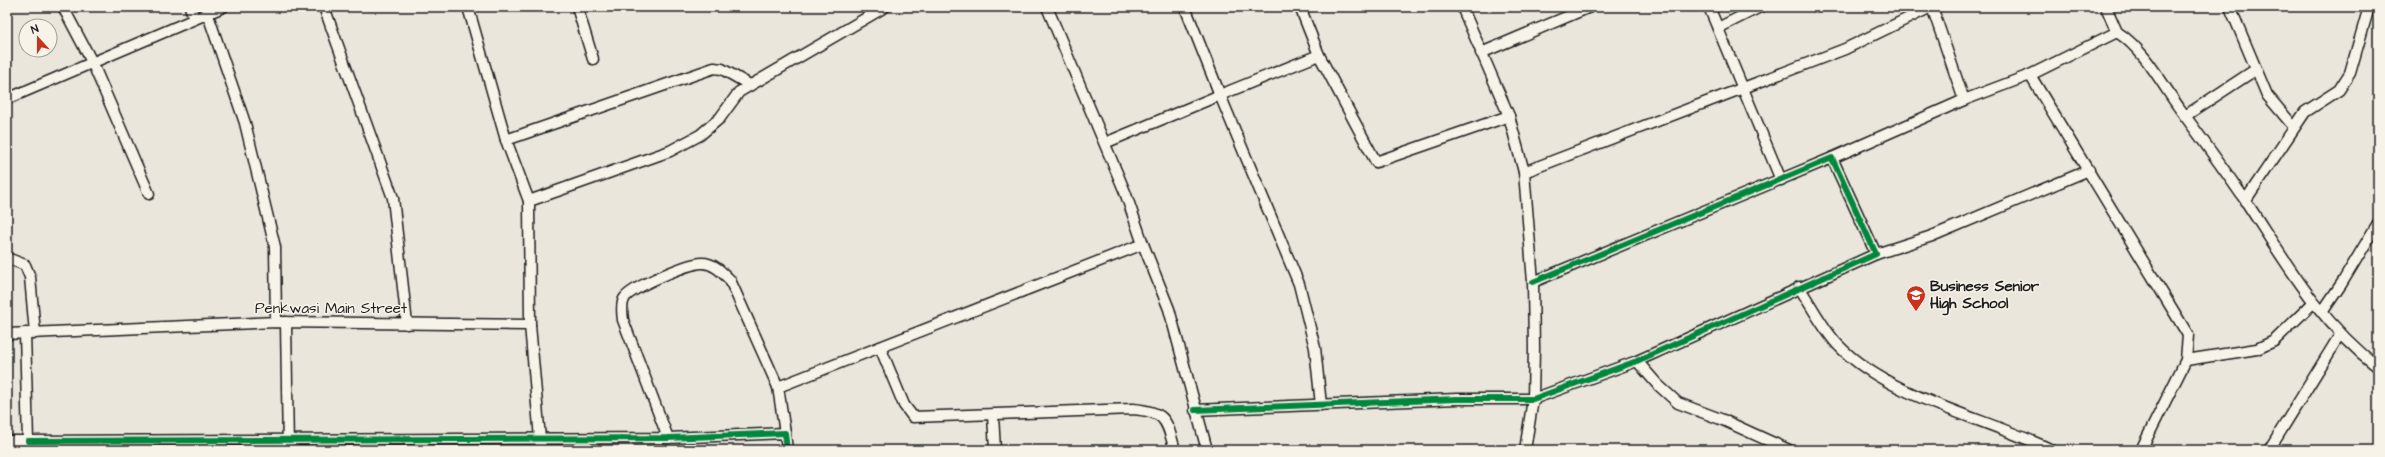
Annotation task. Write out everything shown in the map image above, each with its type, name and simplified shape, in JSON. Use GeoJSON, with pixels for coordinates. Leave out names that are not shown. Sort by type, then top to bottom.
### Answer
{"type":"FeatureCollection","features":[{"type":"Feature","properties":{"kind":"street"},"geometry":{"type":"LineString","coordinates":[[63,7],[92,62],[149,194]]}},
{"type":"Feature","properties":{"kind":"street"},"geometry":{"type":"LineString","coordinates":[[190,7],[194,18]]}},
{"type":"Feature","properties":{"kind":"street"},"geometry":{"type":"LineString","coordinates":[[7,99],[207,12],[223,7]]}},
{"type":"Feature","properties":{"kind":"street"},"geometry":{"type":"LineString","coordinates":[[324,7],[393,198],[407,324]]}},
{"type":"Feature","properties":{"kind":"street"},"geometry":{"type":"LineString","coordinates":[[468,7],[506,140],[529,201],[530,325],[540,450]]}},
{"type":"Feature","properties":{"kind":"street"},"geometry":{"type":"LineString","coordinates":[[577,7],[593,59]]}},
{"type":"Feature","properties":{"kind":"street"},"geometry":{"type":"LineString","coordinates":[[529,201],[670,151],[694,138],[720,118],[739,92],[885,7]]}},
{"type":"Feature","properties":{"kind":"street"},"geometry":{"type":"LineString","coordinates":[[1047,7],[1125,192],[1143,244],[1169,309],[1207,450]]}},
{"type":"Feature","properties":{"kind":"street"},"geometry":{"type":"LineString","coordinates":[[1185,7],[1299,284],[1315,348],[1321,405]]}},
{"type":"Feature","properties":{"kind":"street"},"geometry":{"type":"LineString","coordinates":[[1300,7],[1319,55],[1376,162],[1509,116]]}},
{"type":"Feature","properties":{"kind":"street"},"geometry":{"type":"LineString","coordinates":[[1462,7],[1509,116],[1524,172],[1533,282],[1534,348],[1532,399],[1525,450]]}},
{"type":"Feature","properties":{"kind":"street"},"geometry":{"type":"LineString","coordinates":[[1481,53],[1590,7]]}},
{"type":"Feature","properties":{"kind":"street"},"geometry":{"type":"LineString","coordinates":[[1709,7],[1781,180]]}},
{"type":"Feature","properties":{"kind":"street"},"geometry":{"type":"LineString","coordinates":[[1718,28],[1760,7]]}},
{"type":"Feature","properties":{"kind":"street"},"geometry":{"type":"LineString","coordinates":[[1524,172],[1742,87],[1845,49],[1932,7],[1964,100]]}},
{"type":"Feature","properties":{"kind":"street"},"geometry":{"type":"LineString","coordinates":[[2106,7],[2117,32],[2129,40],[2136,48],[2245,200],[2277,252],[2313,303],[2323,311],[2340,335],[2378,367]]}},
{"type":"Feature","properties":{"kind":"street"},"geometry":{"type":"LineString","coordinates":[[2230,7],[2255,70],[2267,95],[2294,127]]}},
{"type":"Feature","properties":{"kind":"street"},"geometry":{"type":"LineString","coordinates":[[2245,200],[2305,112],[2339,90],[2350,73],[2369,7]]}},
{"type":"Feature","properties":{"kind":"street"},"geometry":{"type":"LineString","coordinates":[[207,12],[245,123],[275,247],[288,445]]}},
{"type":"Feature","properties":{"kind":"street"},"geometry":{"type":"LineString","coordinates":[[1533,282],[1781,180],[1964,100],[2030,75],[2117,32]]}},
{"type":"Feature","properties":{"kind":"street"},"geometry":{"type":"LineString","coordinates":[[1105,143],[1319,55]]}},
{"type":"Feature","properties":{"kind":"street"},"geometry":{"type":"LineString","coordinates":[[506,140],[714,68],[722,69],[750,85]]}},
{"type":"Feature","properties":{"kind":"street"},"geometry":{"type":"LineString","coordinates":[[2185,116],[2255,70]]}},
{"type":"Feature","properties":{"kind":"street"},"geometry":{"type":"LineString","coordinates":[[2030,75],[2184,324],[2188,335],[2186,360],[2141,450]]}},
{"type":"Feature","properties":{"kind":"street"},"geometry":{"type":"LineString","coordinates":[[1832,158],[1876,254]]}},
{"type":"Feature","properties":{"kind":"street"},"geometry":{"type":"LineString","coordinates":[[1195,410],[1457,399],[1532,399],[1637,361],[1799,287],[1876,254],[1932,236],[2089,170]]}},
{"type":"Feature","properties":{"kind":"street"},"geometry":{"type":"LineString","coordinates":[[2323,311],[2342,284],[2378,224]]}},
{"type":"Feature","properties":{"kind":"street"},"geometry":{"type":"LineString","coordinates":[[778,386],[1143,244]]}},
{"type":"Feature","properties":{"kind":"street"},"geometry":{"type":"LineString","coordinates":[[7,258],[25,265],[30,277],[28,441]]}},
{"type":"Feature","properties":{"kind":"street"},"geometry":{"type":"LineString","coordinates":[[668,438],[623,320],[622,306],[624,298],[630,292],[651,281],[680,269],[702,263],[717,268],[730,280],[778,386],[787,450]]}},
{"type":"Feature","properties":{"kind":"street"},"geometry":{"type":"LineString","coordinates":[[1799,287],[1837,344],[1870,372],[1946,408],[2021,435],[2052,450]]}},
{"type":"Feature","properties":{"kind":"street"},"geometry":{"type":"LineString","coordinates":[[2186,360],[2257,349],[2274,341],[2313,303]]}},
{"type":"Feature","properties":{"kind":"street","name":"Penkwasi Main Street"},"geometry":{"type":"LineString","coordinates":[[7,334],[281,322],[530,325]]}},
{"type":"Feature","properties":{"kind":"street"},"geometry":{"type":"LineString","coordinates":[[2270,450],[2340,335]]}},
{"type":"Feature","properties":{"kind":"street"},"geometry":{"type":"LineString","coordinates":[[880,347],[904,405],[913,417],[1133,409],[1153,410],[1160,415],[1169,430],[1176,450]]}},
{"type":"Feature","properties":{"kind":"street"},"geometry":{"type":"LineString","coordinates":[[1637,361],[1657,384],[1678,403],[1723,420],[1789,450]]}},
{"type":"Feature","properties":{"kind":"street"},"geometry":{"type":"LineString","coordinates":[[993,415],[995,450]]}},
{"type":"Feature","properties":{"kind":"street"},"geometry":{"type":"LineString","coordinates":[[7,441],[288,445],[539,437],[668,438],[785,433]]}},
{"type":"Feature","properties":{"kind":"cycle path"},"geometry":{"type":"LineString","coordinates":[[1195,410],[1457,399],[1533,399],[1637,361],[1876,254],[1832,158],[1533,282]]}},
{"type":"Feature","properties":{"kind":"cycle path"},"geometry":{"type":"LineString","coordinates":[[28,441],[668,438],[785,433],[787,450]]}},
{"type":"Feature","properties":{"kind":"place","name":"Business Senior High School"},"geometry":{"type":"Point","coordinates":[1916,312]}}]}
